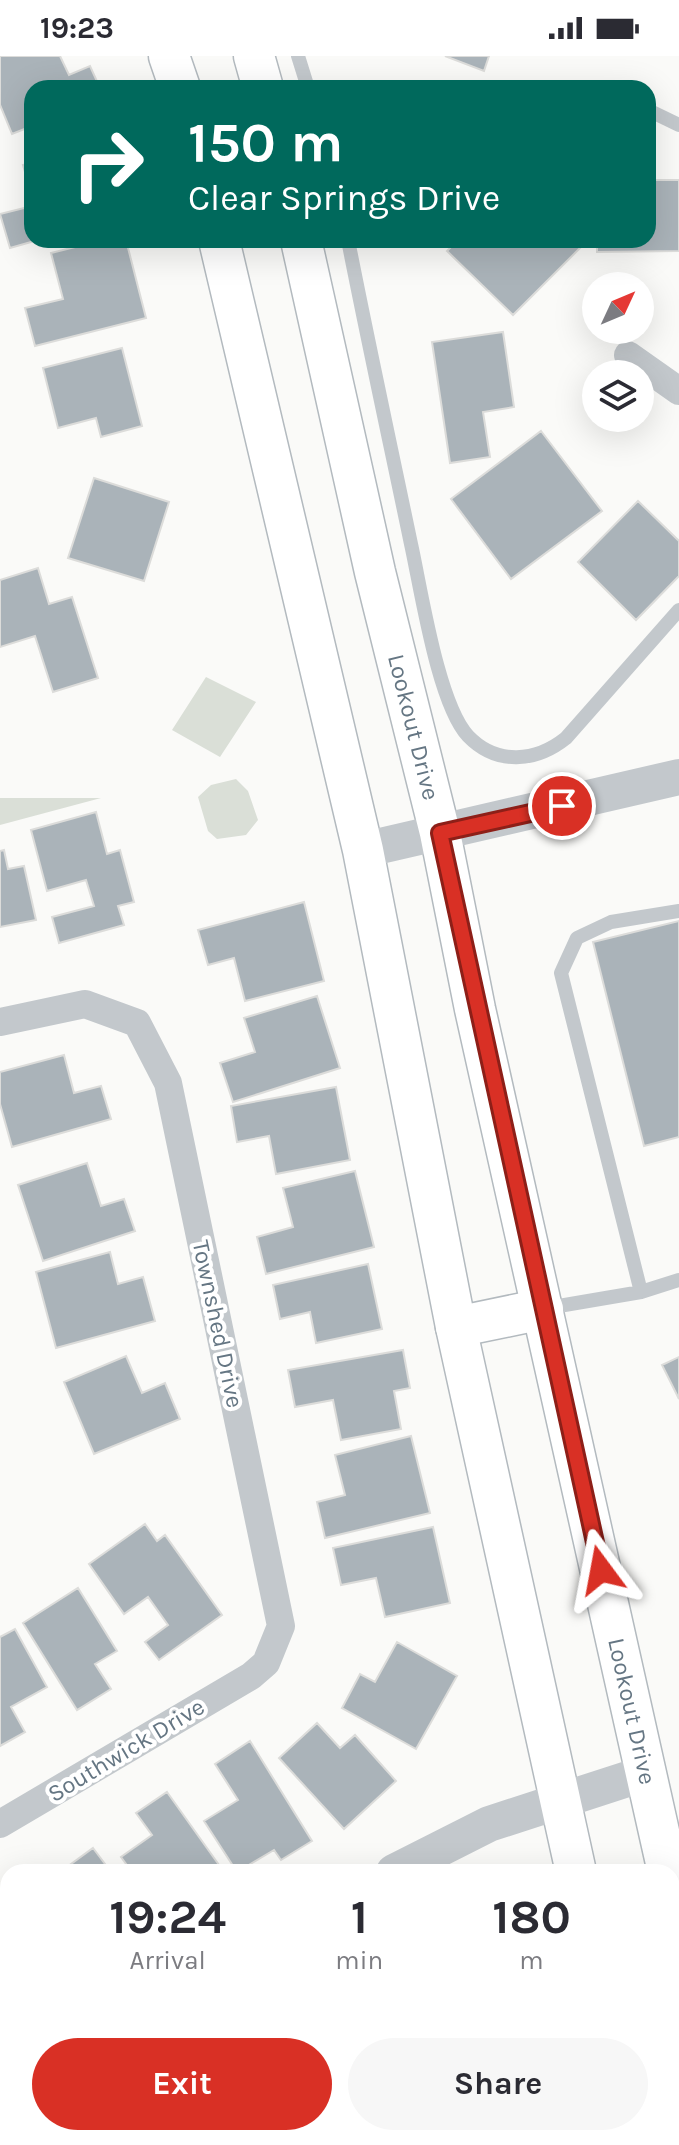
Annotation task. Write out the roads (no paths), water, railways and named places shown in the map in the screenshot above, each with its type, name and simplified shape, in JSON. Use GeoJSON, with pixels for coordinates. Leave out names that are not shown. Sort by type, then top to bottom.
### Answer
{"type":"FeatureCollection","features":[{"type":"Feature","properties":{"kind":"main road"},"geometry":{"type":"LineString","coordinates":[[169,56],[177,80]]}},
{"type":"Feature","properties":{"kind":"main road"},"geometry":{"type":"LineString","coordinates":[[254,56],[261,80]]}},
{"type":"Feature","properties":{"kind":"main road"},"geometry":{"type":"LineString","coordinates":[[221,248],[363,850],[456,1327],[574,1864]]}},
{"type":"Feature","properties":{"kind":"main road","name":"Lookout Drive"},"geometry":{"type":"LineString","coordinates":[[303,248],[375,572],[440,833],[666,1864]]}},
{"type":"Feature","properties":{"kind":"main road"},"geometry":{"type":"LineString","coordinates":[[456,1327],[543,1309]]}},
{"type":"Feature","properties":{"kind":"street"},"geometry":{"type":"LineString","coordinates":[[628,355],[679,391]]}},
{"type":"Feature","properties":{"kind":"street"},"geometry":{"type":"LineString","coordinates":[[363,850],[679,777]]}},
{"type":"Feature","properties":{"kind":"street","name":"Townshed Drive"},"geometry":{"type":"LineString","coordinates":[[0,1022],[85,1004],[137,1023],[168,1083],[281,1626],[266,1663],[251,1676]]}},
{"type":"Feature","properties":{"kind":"street","name":"Southwick Drive"},"geometry":{"type":"LineString","coordinates":[[0,1824],[251,1676]]}},
{"type":"Feature","properties":{"kind":"street"},"geometry":{"type":"LineString","coordinates":[[410,1864],[489,1824],[646,1773]]}},
{"type":"Feature","properties":{"kind":"lane"},"geometry":{"type":"LineString","coordinates":[[298,56],[306,80]]}},
{"type":"Feature","properties":{"kind":"lane"},"geometry":{"type":"LineString","coordinates":[[656,114],[679,125]]}},
{"type":"Feature","properties":{"kind":"lane"},"geometry":{"type":"LineString","coordinates":[[350,248],[429,630],[455,715],[467,734],[495,755],[520,758],[547,752],[566,738],[679,610]]}},
{"type":"Feature","properties":{"kind":"lane"},"geometry":{"type":"LineString","coordinates":[[641,1292],[561,973],[577,938],[611,922],[679,911]]}},
{"type":"Feature","properties":{"kind":"lane"},"geometry":{"type":"LineString","coordinates":[[543,1309],[641,1292],[679,1280]]}}]}
